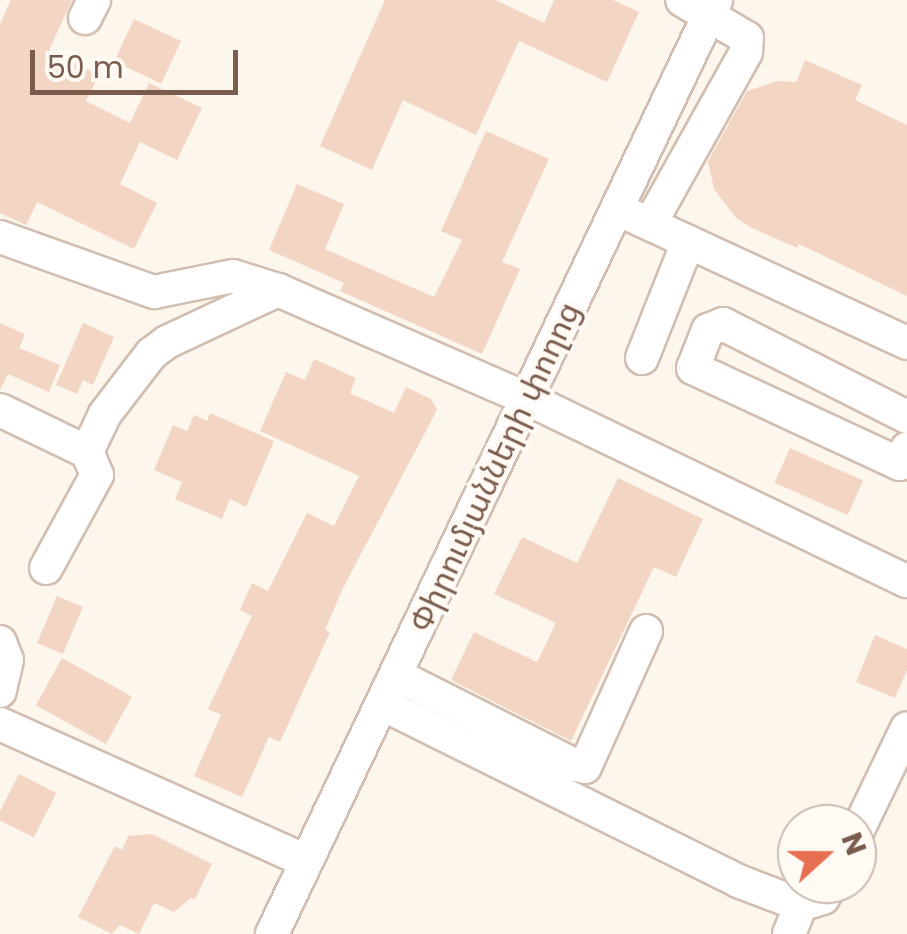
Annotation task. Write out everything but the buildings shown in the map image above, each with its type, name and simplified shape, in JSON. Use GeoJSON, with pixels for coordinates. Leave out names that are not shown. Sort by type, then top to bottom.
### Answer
{"type":"FeatureCollection","features":[{"type":"Feature","properties":{"kind":"street","name":"Փիրումյանների փողոց"},"geometry":{"type":"LineString","coordinates":[[272,934],[617,209],[702,5]]}},
{"type":"Feature","properties":{"kind":"street"},"geometry":{"type":"LineString","coordinates":[[650,224],[746,52],[746,38],[702,5]]}},
{"type":"Feature","properties":{"kind":"street"},"geometry":{"type":"LineString","coordinates":[[617,209],[907,343]]}},
{"type":"Feature","properties":{"kind":"street"},"geometry":{"type":"LineString","coordinates":[[0,238],[154,292],[233,276],[278,290],[528,399],[907,581]]}},
{"type":"Feature","properties":{"kind":"street"},"geometry":{"type":"LineString","coordinates":[[642,358],[688,242]]}},
{"type":"Feature","properties":{"kind":"street"},"geometry":{"type":"LineString","coordinates":[[87,452],[105,414],[151,354],[167,342],[278,290]]}},
{"type":"Feature","properties":{"kind":"street"},"geometry":{"type":"LineString","coordinates":[[907,417],[723,324],[708,330],[692,368],[900,464],[907,449]]}},
{"type":"Feature","properties":{"kind":"street"},"geometry":{"type":"LineString","coordinates":[[0,410],[87,452],[97,474],[46,568]]}},
{"type":"Feature","properties":{"kind":"street"},"geometry":{"type":"LineString","coordinates":[[389,689],[585,767],[646,632]]}},
{"type":"Feature","properties":{"kind":"street"},"geometry":{"type":"LineString","coordinates":[[0,642],[7,660],[0,691]]}},
{"type":"Feature","properties":{"kind":"street"},"geometry":{"type":"LineString","coordinates":[[389,689],[738,881],[795,920],[816,904]]}},
{"type":"Feature","properties":{"kind":"street"},"geometry":{"type":"LineString","coordinates":[[0,724],[306,861]]}},
{"type":"Feature","properties":{"kind":"street"},"geometry":{"type":"LineString","coordinates":[[870,804],[907,728]]}}]}
